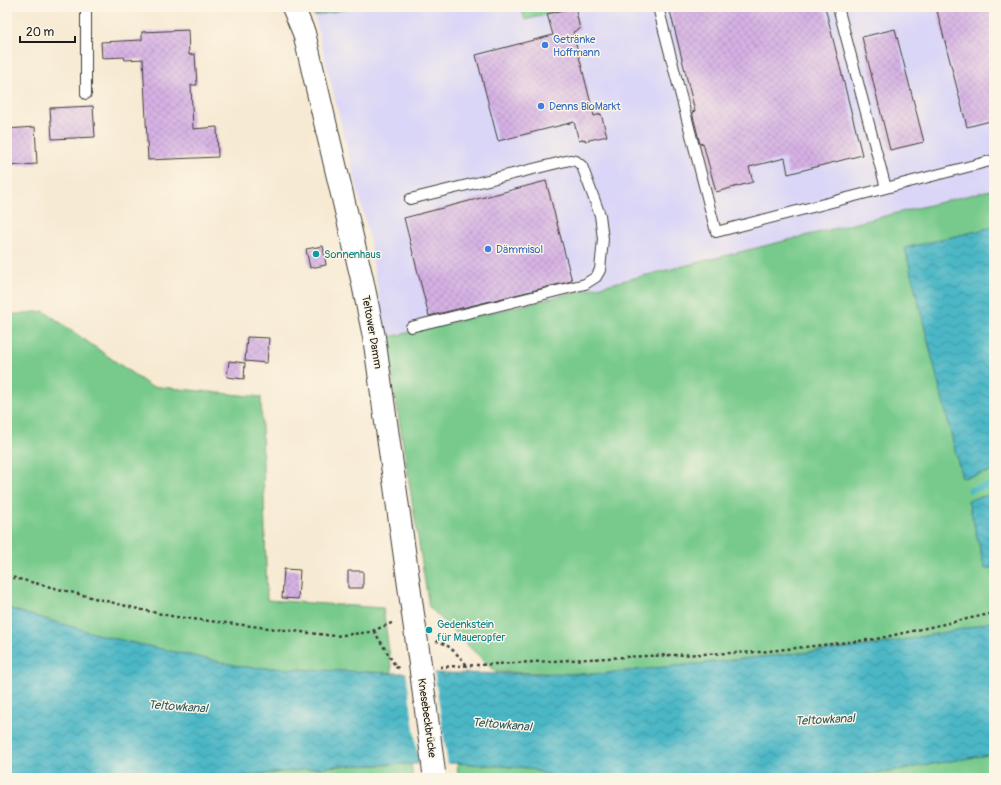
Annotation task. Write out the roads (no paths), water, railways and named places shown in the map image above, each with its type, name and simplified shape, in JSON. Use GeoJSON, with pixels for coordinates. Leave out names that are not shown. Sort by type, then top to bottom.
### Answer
{"type":"FeatureCollection","features":[{"type":"Feature","properties":{"kind":"main road","name":"Teltower Damm"},"geometry":{"type":"LineString","coordinates":[[293,7],[304,33],[362,279],[374,337],[420,664]]}},
{"type":"Feature","properties":{"kind":"main road","name":"Knesebeckbrücke"},"geometry":{"type":"LineString","coordinates":[[420,664],[435,775]]}},
{"type":"Feature","properties":{"kind":"lane"},"geometry":{"type":"LineString","coordinates":[[86,7],[86,94]]}},
{"type":"Feature","properties":{"kind":"lane"},"geometry":{"type":"LineString","coordinates":[[658,7],[716,232],[994,160]]}},
{"type":"Feature","properties":{"kind":"lane"},"geometry":{"type":"LineString","coordinates":[[838,7],[886,188]]}},
{"type":"Feature","properties":{"kind":"lane"},"geometry":{"type":"LineString","coordinates":[[410,199],[570,160],[576,161],[582,166],[600,215],[603,239],[600,270],[596,277],[585,284],[411,327]]}},
{"type":"Feature","properties":{"kind":"water"},"geometry":{"type":"Polygon","coordinates":[[[994,227],[994,471],[962,478],[905,248],[994,227]]]}},
{"type":"Feature","properties":{"kind":"water"},"geometry":{"type":"Polygon","coordinates":[[[994,494],[994,567],[985,569],[968,500],[994,494]]]}},
{"type":"Feature","properties":{"kind":"water","name":"Teltowkanal"},"geometry":{"type":"Polygon","coordinates":[[[7,608],[107,637],[243,667],[392,673],[599,674],[877,645],[963,629],[994,621],[994,754],[846,778],[557,778],[528,768],[457,763],[336,766],[227,778],[7,778],[7,608]]]}},
{"type":"Feature","properties":{"kind":"waterway"},"geometry":{"type":"LineString","coordinates":[[970,490],[994,484]]}},
{"type":"Feature","properties":{"kind":"place","name":"Getränke Hoffmann"},"geometry":{"type":"Point","coordinates":[545,45]}},
{"type":"Feature","properties":{"kind":"place","name":"Denns BioMarkt"},"geometry":{"type":"Point","coordinates":[541,106]}},
{"type":"Feature","properties":{"kind":"place","name":"Dämmisol"},"geometry":{"type":"Point","coordinates":[488,249]}},
{"type":"Feature","properties":{"kind":"place","name":"Sonnenhaus"},"geometry":{"type":"Point","coordinates":[316,254]}},
{"type":"Feature","properties":{"kind":"place","name":"Gedenkstein für Maueropfer"},"geometry":{"type":"Point","coordinates":[429,630]}}]}
